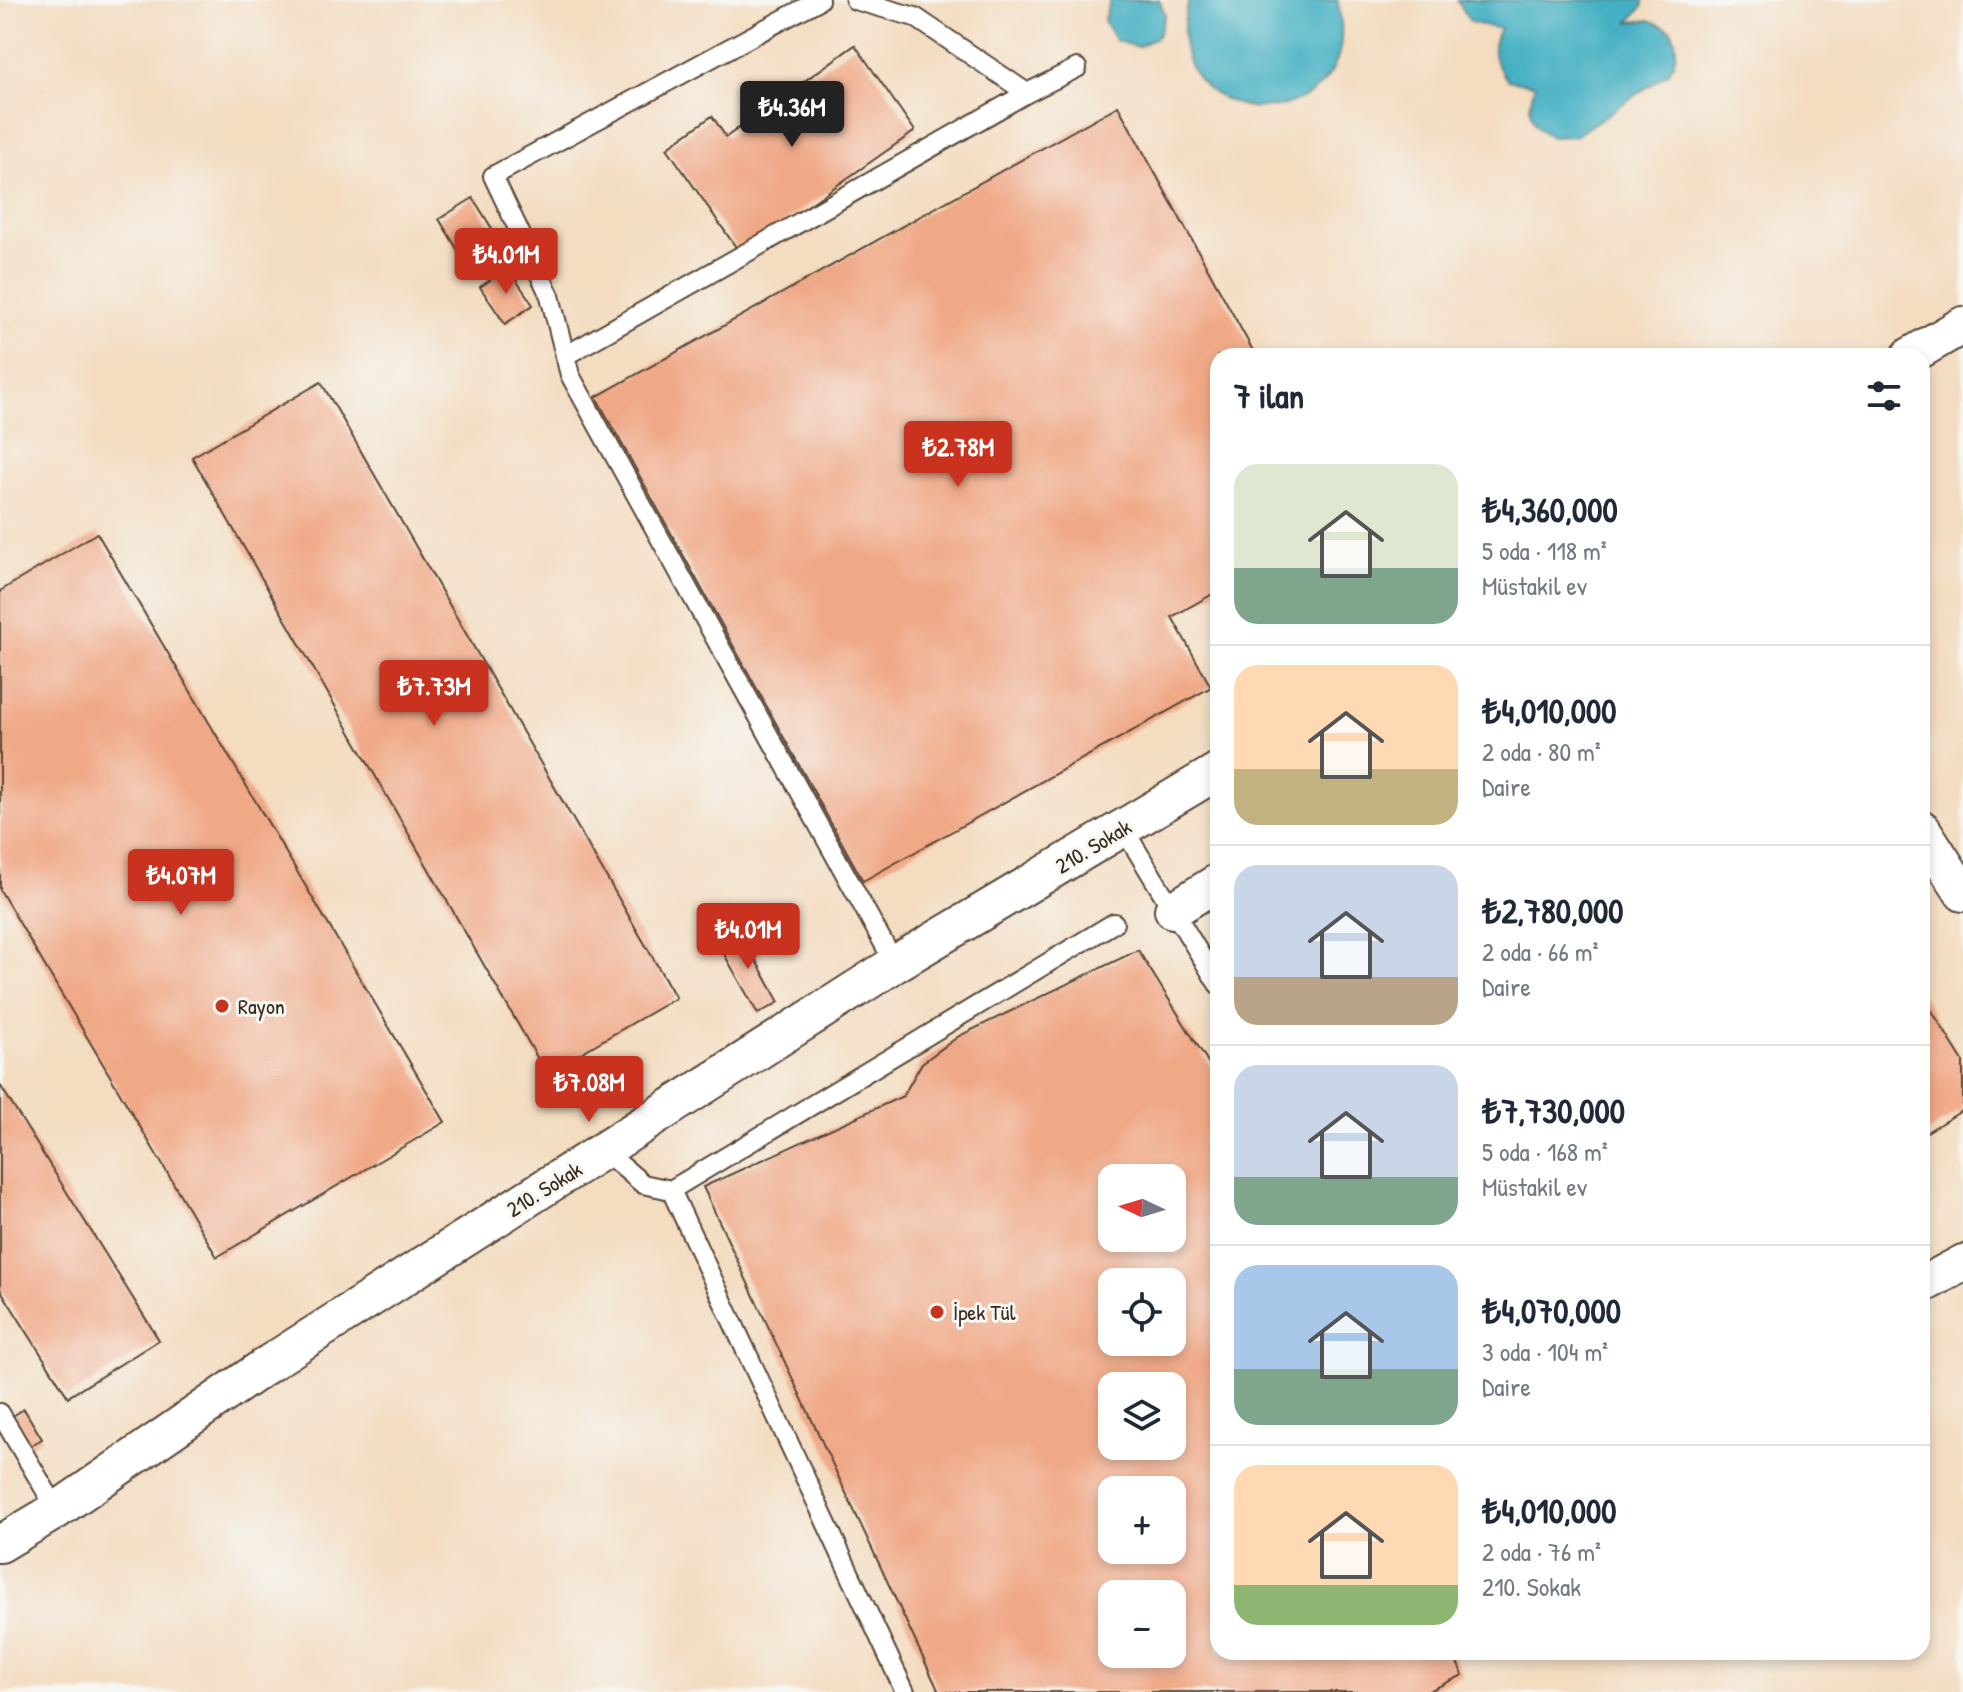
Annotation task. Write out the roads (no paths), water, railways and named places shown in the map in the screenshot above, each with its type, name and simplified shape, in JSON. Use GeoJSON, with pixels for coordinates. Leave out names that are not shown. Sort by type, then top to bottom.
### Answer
{"type":"FeatureCollection","features":[{"type":"Feature","properties":{"kind":"street"},"geometry":{"type":"LineString","coordinates":[[1924,348],[1963,325]]}},
{"type":"Feature","properties":{"kind":"street","name":"210. Sokak"},"geometry":{"type":"LineString","coordinates":[[0,1544],[57,1510],[271,1362],[895,964],[1210,776]]}},
{"type":"Feature","properties":{"kind":"street"},"geometry":{"type":"LineString","coordinates":[[1930,841],[1963,893]]}},
{"type":"Feature","properties":{"kind":"street"},"geometry":{"type":"LineString","coordinates":[[1173,910],[1210,887]]}},
{"type":"Feature","properties":{"kind":"street"},"geometry":{"type":"LineString","coordinates":[[1930,1281],[1963,1263]]}},
{"type":"Feature","properties":{"kind":"lane"},"geometry":{"type":"LineString","coordinates":[[819,0],[493,176],[550,296],[577,389],[895,964]]}},
{"type":"Feature","properties":{"kind":"lane"},"geometry":{"type":"LineString","coordinates":[[855,0],[915,17],[1027,93]]}},
{"type":"Feature","properties":{"kind":"lane"},"geometry":{"type":"LineString","coordinates":[[565,356],[1027,93],[1077,68]]}},
{"type":"Feature","properties":{"kind":"lane"},"geometry":{"type":"LineString","coordinates":[[1123,828],[1210,971]]}},
{"type":"Feature","properties":{"kind":"lane"},"geometry":{"type":"LineString","coordinates":[[604,1151],[643,1184],[671,1190],[1114,923]]}},
{"type":"Feature","properties":{"kind":"lane"},"geometry":{"type":"LineString","coordinates":[[671,1190],[905,1692]]}},
{"type":"Feature","properties":{"kind":"lane"},"geometry":{"type":"LineString","coordinates":[[0,1413],[57,1510]]}},
{"type":"Feature","properties":{"kind":"water"},"geometry":{"type":"Polygon","coordinates":[[[1110,0],[1159,0],[1165,15],[1158,36],[1138,47],[1116,41],[1104,21],[1110,0]]]}},
{"type":"Feature","properties":{"kind":"water"},"geometry":{"type":"Polygon","coordinates":[[[1189,0],[1337,0],[1340,48],[1324,81],[1296,101],[1262,108],[1227,100],[1200,80],[1185,46],[1189,0]]]}},
{"type":"Feature","properties":{"kind":"water"},"geometry":{"type":"Polygon","coordinates":[[[1457,0],[1643,0],[1643,6],[1629,22],[1650,20],[1671,30],[1676,47],[1675,57],[1668,73],[1575,136],[1552,137],[1538,127],[1531,115],[1535,85],[1508,80],[1499,68],[1494,56],[1494,43],[1500,29],[1470,22],[1457,0]]]}},
{"type":"Feature","properties":{"kind":"place","name":"Rayon"},"geometry":{"type":"Point","coordinates":[222,1006]}},
{"type":"Feature","properties":{"kind":"place","name":"İpek Tül"},"geometry":{"type":"Point","coordinates":[937,1312]}}]}
